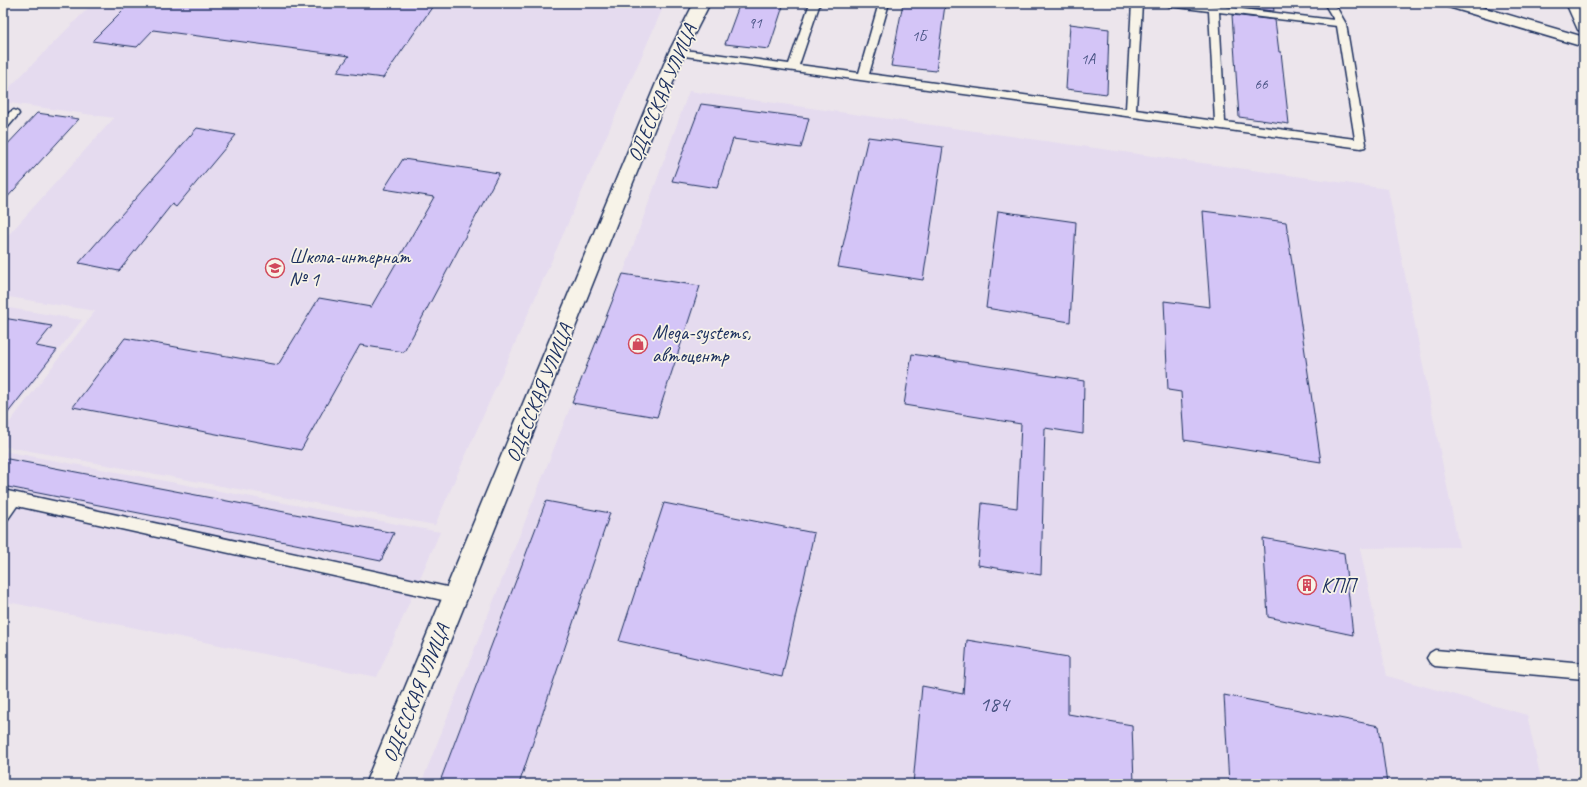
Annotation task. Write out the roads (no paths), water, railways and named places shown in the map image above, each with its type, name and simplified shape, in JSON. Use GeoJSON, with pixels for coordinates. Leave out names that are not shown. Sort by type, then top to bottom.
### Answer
{"type":"FeatureCollection","features":[{"type":"Feature","properties":{"kind":"street","name":"ОДЕССКАЯ УЛИЦА"},"geometry":{"type":"LineString","coordinates":[[379,784],[677,52],[702,3]]}},
{"type":"Feature","properties":{"kind":"street"},"geometry":{"type":"LineString","coordinates":[[1451,3],[1584,42]]}},
{"type":"Feature","properties":{"kind":"street"},"geometry":{"type":"LineString","coordinates":[[1574,3],[1584,26]]}},
{"type":"Feature","properties":{"kind":"lane"},"geometry":{"type":"LineString","coordinates":[[794,68],[815,3]]}},
{"type":"Feature","properties":{"kind":"lane"},"geometry":{"type":"LineString","coordinates":[[863,77],[884,3]]}},
{"type":"Feature","properties":{"kind":"lane"},"geometry":{"type":"LineString","coordinates":[[1131,113],[1137,3]]}},
{"type":"Feature","properties":{"kind":"lane"},"geometry":{"type":"LineString","coordinates":[[1169,3],[1341,24]]}},
{"type":"Feature","properties":{"kind":"lane"},"geometry":{"type":"LineString","coordinates":[[677,52],[1361,144],[1341,24],[1329,3]]}},
{"type":"Feature","properties":{"kind":"lane"},"geometry":{"type":"LineString","coordinates":[[1214,9],[1220,125]]}},
{"type":"Feature","properties":{"kind":"lane"},"geometry":{"type":"LineString","coordinates":[[3,125],[14,114]]}},
{"type":"Feature","properties":{"kind":"lane"},"geometry":{"type":"LineString","coordinates":[[3,514],[9,498],[456,596]]}},
{"type":"Feature","properties":{"kind":"lane"},"geometry":{"type":"LineString","coordinates":[[1435,658],[1584,671]]}},
{"type":"Feature","properties":{"kind":"place","name":"Школа-интернат № 1"},"geometry":{"type":"Point","coordinates":[275,268]}},
{"type":"Feature","properties":{"kind":"place","name":"Mega-systems, автоцентр"},"geometry":{"type":"Point","coordinates":[638,344]}},
{"type":"Feature","properties":{"kind":"place","name":"КПП"},"geometry":{"type":"Point","coordinates":[1307,585]}}]}
